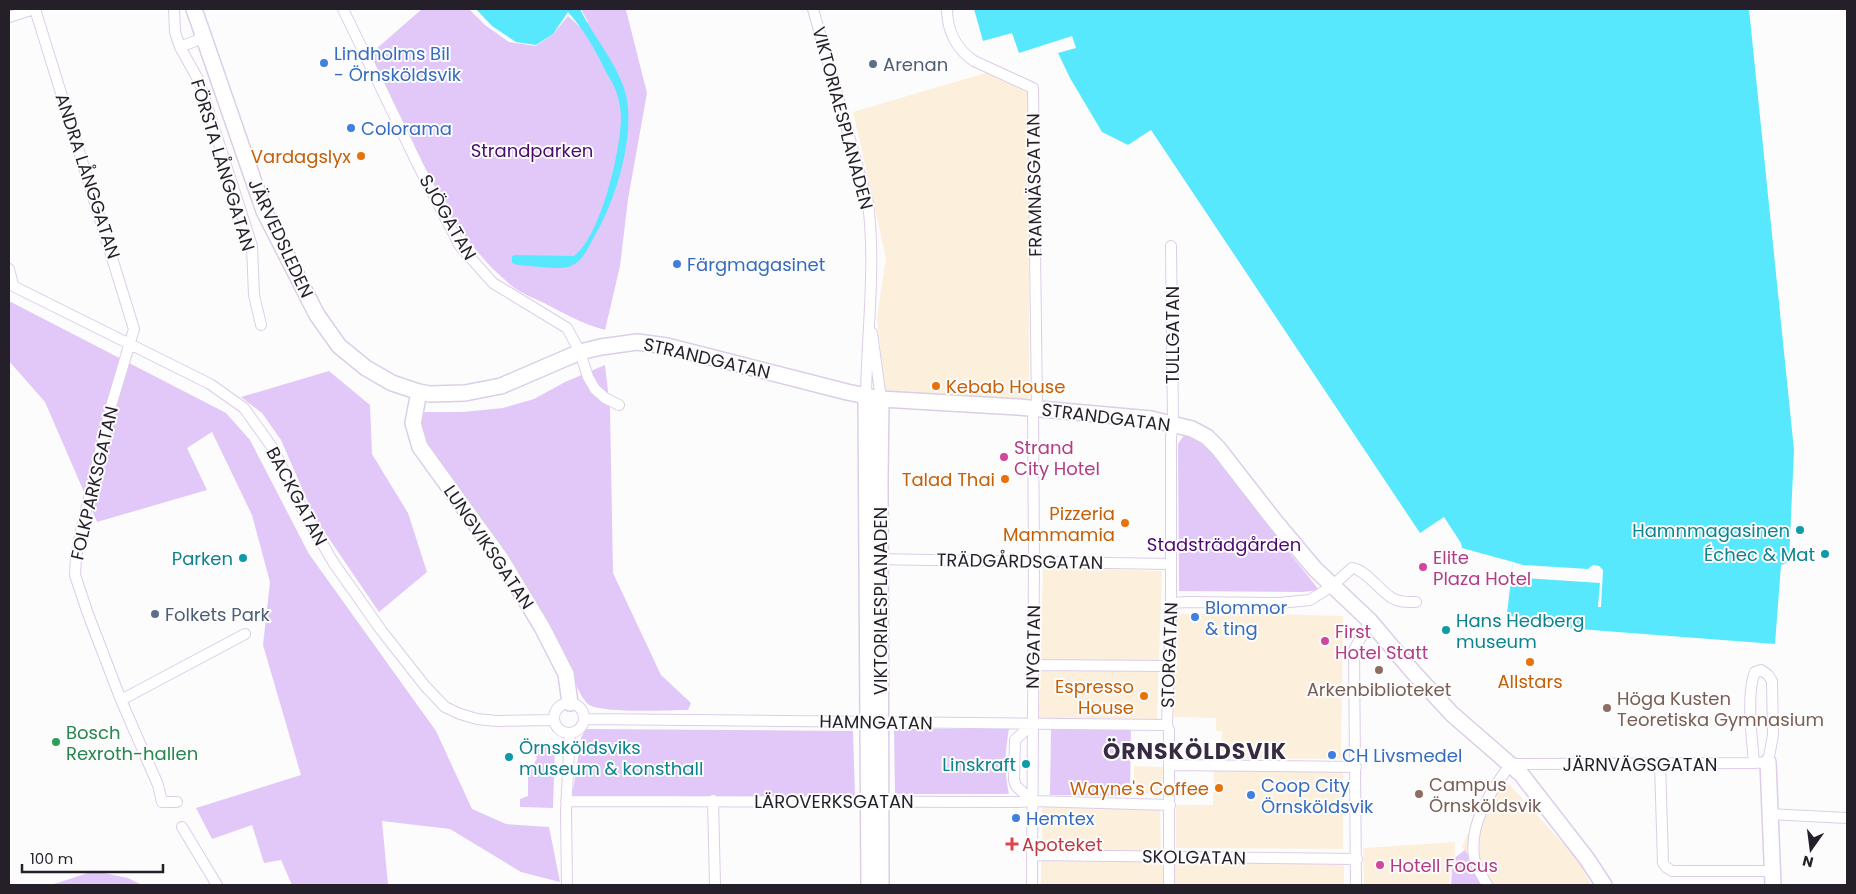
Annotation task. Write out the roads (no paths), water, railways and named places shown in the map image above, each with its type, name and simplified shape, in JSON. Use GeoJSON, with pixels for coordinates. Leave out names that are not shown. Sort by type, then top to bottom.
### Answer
{"type":"FeatureCollection","features":[{"type":"Feature","properties":{"kind":"main road","name":"JÄRVEDSLEDEN"},"geometry":{"type":"LineString","coordinates":[[194,9],[264,211],[317,315],[339,346],[366,368],[392,384],[419,392]]}},
{"type":"Feature","properties":{"kind":"main road","name":"STRANDGATAN"},"geometry":{"type":"LineString","coordinates":[[419,392],[444,394],[482,391],[501,386],[580,352],[618,343],[638,342],[667,346],[874,397],[1151,419],[1172,430],[1192,429],[1207,437],[1218,448],[1294,545],[1332,586],[1370,621],[1414,674],[1452,714],[1511,764],[1582,852],[1604,885]]}},
{"type":"Feature","properties":{"kind":"main road","name":"LUNGVIKSGATAN"},"geometry":{"type":"LineString","coordinates":[[419,392],[413,424],[420,447],[501,558],[542,627],[566,674],[570,703]]}},
{"type":"Feature","properties":{"kind":"main road","name":"VIKTORIAESPLANADEN"},"geometry":{"type":"LineString","coordinates":[[874,397],[873,722],[875,802],[881,885]]}},
{"type":"Feature","properties":{"kind":"main road"},"geometry":{"type":"LineString","coordinates":[[1761,763],[1770,814],[1773,878]]}},
{"type":"Feature","properties":{"kind":"main road","name":"VIKTORIAESPLANADEN"},"geometry":{"type":"LineString","coordinates":[[869,885],[875,802]]}},
{"type":"Feature","properties":{"kind":"street"},"geometry":{"type":"LineString","coordinates":[[9,17],[34,9]]}},
{"type":"Feature","properties":{"kind":"street","name":"ANDRA LÅNGGATAN"},"geometry":{"type":"LineString","coordinates":[[34,9],[131,315],[134,329],[129,344]]}},
{"type":"Feature","properties":{"kind":"street","name":"FÖRSTA LÅNGGATAN"},"geometry":{"type":"LineString","coordinates":[[174,9],[175,32],[180,47],[199,81],[252,246],[254,295],[261,326]]}},
{"type":"Feature","properties":{"kind":"street","name":"SJÖGATAN"},"geometry":{"type":"LineString","coordinates":[[343,9],[418,165],[460,246],[493,283],[567,328],[580,352],[588,377],[595,389],[605,398],[619,405]]}},
{"type":"Feature","properties":{"kind":"street","name":"VIKTORIAESPLANADEN"},"geometry":{"type":"LineString","coordinates":[[813,9],[868,203],[870,220],[870,317],[874,397]]}},
{"type":"Feature","properties":{"kind":"street","name":"FRAMNÄSGATAN"},"geometry":{"type":"LineString","coordinates":[[948,9],[947,16],[952,34],[957,47],[966,56],[1033,88],[1035,409]]}},
{"type":"Feature","properties":{"kind":"street"},"geometry":{"type":"LineString","coordinates":[[180,47],[203,38]]}},
{"type":"Feature","properties":{"kind":"street","name":"TULLGATAN"},"geometry":{"type":"LineString","coordinates":[[1172,246],[1172,430]]}},
{"type":"Feature","properties":{"kind":"street"},"geometry":{"type":"LineString","coordinates":[[9,269],[11,285]]}},
{"type":"Feature","properties":{"kind":"street","name":"BACKGATAN"},"geometry":{"type":"LineString","coordinates":[[11,285],[210,384],[237,402],[251,415],[272,447],[303,510],[333,562],[381,630],[425,686],[441,703],[460,714],[477,719],[497,721],[554,720]]}},
{"type":"Feature","properties":{"kind":"street","name":"VIKTORIAESPLANADEN"},"geometry":{"type":"LineString","coordinates":[[870,317],[866,350],[874,397]]}},
{"type":"Feature","properties":{"kind":"street","name":"FOLKPARKSGATAN"},"geometry":{"type":"LineString","coordinates":[[129,344],[111,406],[74,565],[75,575],[121,700],[158,785],[162,802],[177,802]]}},
{"type":"Feature","properties":{"kind":"street","name":"NYGATAN"},"geometry":{"type":"LineString","coordinates":[[1032,885],[1035,409]]}},
{"type":"Feature","properties":{"kind":"street","name":"STORGATAN"},"geometry":{"type":"LineString","coordinates":[[1169,885],[1170,805],[1167,725],[1172,603],[1172,430]]}},
{"type":"Feature","properties":{"kind":"street","name":"TRÄDGÅRDSGATAN"},"geometry":{"type":"LineString","coordinates":[[874,559],[1034,560],[1171,564]]}},
{"type":"Feature","properties":{"kind":"street"},"geometry":{"type":"LineString","coordinates":[[1172,603],[1279,603],[1310,600],[1332,586],[1348,570],[1356,568],[1393,599],[1402,602],[1416,602]]}},
{"type":"Feature","properties":{"kind":"street"},"geometry":{"type":"LineString","coordinates":[[1356,885],[1354,650],[1370,621]]}},
{"type":"Feature","properties":{"kind":"street"},"geometry":{"type":"LineString","coordinates":[[121,700],[246,634]]}},
{"type":"Feature","properties":{"kind":"street"},"geometry":{"type":"LineString","coordinates":[[1033,665],[1169,666]]}},
{"type":"Feature","properties":{"kind":"street"},"geometry":{"type":"LineString","coordinates":[[1761,670],[1772,680],[1773,736],[1761,763],[1751,720],[1751,682],[1755,672],[1761,670]]}},
{"type":"Feature","properties":{"kind":"street"},"geometry":{"type":"LineString","coordinates":[[570,703],[582,710],[584,719],[581,727],[570,733],[561,731],[555,724],[554,714],[560,706],[570,703]]}},
{"type":"Feature","properties":{"kind":"street","name":"HAMNGATAN"},"geometry":{"type":"LineString","coordinates":[[584,719],[1167,725]]}},
{"type":"Feature","properties":{"kind":"street"},"geometry":{"type":"LineString","coordinates":[[1032,724],[1018,735],[1016,740],[1014,780],[1016,786],[1032,800]]}},
{"type":"Feature","properties":{"kind":"street"},"geometry":{"type":"LineString","coordinates":[[567,885],[566,801],[570,733]]}},
{"type":"Feature","properties":{"kind":"street","name":"JÄRNVÄGSGATAN"},"geometry":{"type":"LineString","coordinates":[[1511,764],[1761,763]]}},
{"type":"Feature","properties":{"kind":"street"},"geometry":{"type":"LineString","coordinates":[[1488,885],[1474,859],[1473,836],[1488,797],[1511,764]]}},
{"type":"Feature","properties":{"kind":"street"},"geometry":{"type":"LineString","coordinates":[[1660,764],[1663,863],[1666,868],[1672,871],[1773,878]]}},
{"type":"Feature","properties":{"kind":"street"},"geometry":{"type":"LineString","coordinates":[[1169,765],[1356,767]]}},
{"type":"Feature","properties":{"kind":"street"},"geometry":{"type":"LineString","coordinates":[[713,800],[715,885]]}},
{"type":"Feature","properties":{"kind":"street","name":"LÄROVERKSGATAN"},"geometry":{"type":"LineString","coordinates":[[566,801],[875,802],[1032,800],[1170,805]]}},
{"type":"Feature","properties":{"kind":"street"},"geometry":{"type":"LineString","coordinates":[[1770,814],[1847,818]]}},
{"type":"Feature","properties":{"kind":"street"},"geometry":{"type":"LineString","coordinates":[[182,827],[217,885]]}},
{"type":"Feature","properties":{"kind":"street","name":"SKOLGATAN"},"geometry":{"type":"LineString","coordinates":[[1032,855],[1357,859]]}},
{"type":"Feature","properties":{"kind":"water"},"geometry":{"type":"Polygon","coordinates":[[[476,9],[580,9],[620,77],[628,105],[628,124],[626,144],[617,185],[602,222],[587,250],[579,261],[571,266],[553,268],[518,265],[512,263],[512,256],[574,256],[584,246],[601,212],[613,170],[621,117],[616,91],[590,42],[568,12],[553,34],[536,45],[516,42],[492,26],[476,9]]]}},
{"type":"Feature","properties":{"kind":"water"},"geometry":{"type":"Polygon","coordinates":[[[974,9],[1749,9],[1794,450],[1789,562],[1781,565],[1775,644],[1552,627],[1552,622],[1522,620],[1507,614],[1513,562],[1462,548],[1461,543],[1444,517],[1420,533],[1151,130],[1128,145],[1102,132],[1070,78],[1058,53],[1076,48],[1072,36],[1019,53],[1012,33],[983,41],[974,9]]]}},
{"type":"Feature","properties":{"kind":"place","name":"Lindholms Bil - Örnsköldsvik"},"geometry":{"type":"Point","coordinates":[324,63]}},
{"type":"Feature","properties":{"kind":"place","name":"Arenan"},"geometry":{"type":"Point","coordinates":[873,64]}},
{"type":"Feature","properties":{"kind":"place","name":"Colorama"},"geometry":{"type":"Point","coordinates":[351,128]}},
{"type":"Feature","properties":{"kind":"place","name":"Vardagslyx"},"geometry":{"type":"Point","coordinates":[361,156]}},
{"type":"Feature","properties":{"kind":"place","name":"Färgmagasinet"},"geometry":{"type":"Point","coordinates":[677,264]}},
{"type":"Feature","properties":{"kind":"place","name":"Kebab House"},"geometry":{"type":"Point","coordinates":[936,386]}},
{"type":"Feature","properties":{"kind":"place","name":"Strand City Hotel"},"geometry":{"type":"Point","coordinates":[1004,457]}},
{"type":"Feature","properties":{"kind":"place","name":"Talad Thai"},"geometry":{"type":"Point","coordinates":[1005,479]}},
{"type":"Feature","properties":{"kind":"place","name":"Pizzeria Mammamia"},"geometry":{"type":"Point","coordinates":[1125,523]}},
{"type":"Feature","properties":{"kind":"place","name":"Hamnmagasinen"},"geometry":{"type":"Point","coordinates":[1800,530]}},
{"type":"Feature","properties":{"kind":"place","name":"Échec & Mat"},"geometry":{"type":"Point","coordinates":[1825,554]}},
{"type":"Feature","properties":{"kind":"place","name":"Parken"},"geometry":{"type":"Point","coordinates":[243,558]}},
{"type":"Feature","properties":{"kind":"place","name":"Elite Plaza Hotel"},"geometry":{"type":"Point","coordinates":[1423,567]}},
{"type":"Feature","properties":{"kind":"place","name":"Folkets Park"},"geometry":{"type":"Point","coordinates":[155,614]}},
{"type":"Feature","properties":{"kind":"place","name":"Blommor & ting"},"geometry":{"type":"Point","coordinates":[1195,617]}},
{"type":"Feature","properties":{"kind":"place","name":"Hans Hedberg museum"},"geometry":{"type":"Point","coordinates":[1446,630]}},
{"type":"Feature","properties":{"kind":"place","name":"First Hotel Statt"},"geometry":{"type":"Point","coordinates":[1325,641]}},
{"type":"Feature","properties":{"kind":"place","name":"Allstars"},"geometry":{"type":"Point","coordinates":[1530,662]}},
{"type":"Feature","properties":{"kind":"place","name":"Arkenbiblioteket"},"geometry":{"type":"Point","coordinates":[1379,670]}},
{"type":"Feature","properties":{"kind":"place","name":"Espresso House"},"geometry":{"type":"Point","coordinates":[1144,696]}},
{"type":"Feature","properties":{"kind":"place","name":"Höga Kusten Teoretiska Gymnasium"},"geometry":{"type":"Point","coordinates":[1607,708]}},
{"type":"Feature","properties":{"kind":"place","name":"Bosch Rexroth-hallen"},"geometry":{"type":"Point","coordinates":[56,742]}},
{"type":"Feature","properties":{"kind":"place","name":"CH Livsmedel"},"geometry":{"type":"Point","coordinates":[1332,755]}},
{"type":"Feature","properties":{"kind":"place","name":"Örnsköldsviks museum & konsthall"},"geometry":{"type":"Point","coordinates":[509,757]}},
{"type":"Feature","properties":{"kind":"place","name":"Linskraft"},"geometry":{"type":"Point","coordinates":[1026,764]}},
{"type":"Feature","properties":{"kind":"place","name":"Wayne's Coffee"},"geometry":{"type":"Point","coordinates":[1219,788]}},
{"type":"Feature","properties":{"kind":"place","name":"Campus Örnsköldsvik"},"geometry":{"type":"Point","coordinates":[1419,794]}},
{"type":"Feature","properties":{"kind":"place","name":"Coop City Örnsköldsvik"},"geometry":{"type":"Point","coordinates":[1251,795]}},
{"type":"Feature","properties":{"kind":"place","name":"Hemtex"},"geometry":{"type":"Point","coordinates":[1016,818]}},
{"type":"Feature","properties":{"kind":"place","name":"Apoteket"},"geometry":{"type":"Point","coordinates":[1012,844]}},
{"type":"Feature","properties":{"kind":"place","name":"Hotell Focus"},"geometry":{"type":"Point","coordinates":[1380,865]}},
{"type":"Feature","properties":{"kind":"district","name":"ÖRNSKÖLDSVIK"},"geometry":{"type":"Point","coordinates":[1195,751]}},
{"type":"Feature","properties":{"kind":"park label","name":"Strandparken"},"geometry":{"type":"Point","coordinates":[532,150]}},
{"type":"Feature","properties":{"kind":"park label","name":"Stadsträdgården"},"geometry":{"type":"Point","coordinates":[1224,544]}}]}
